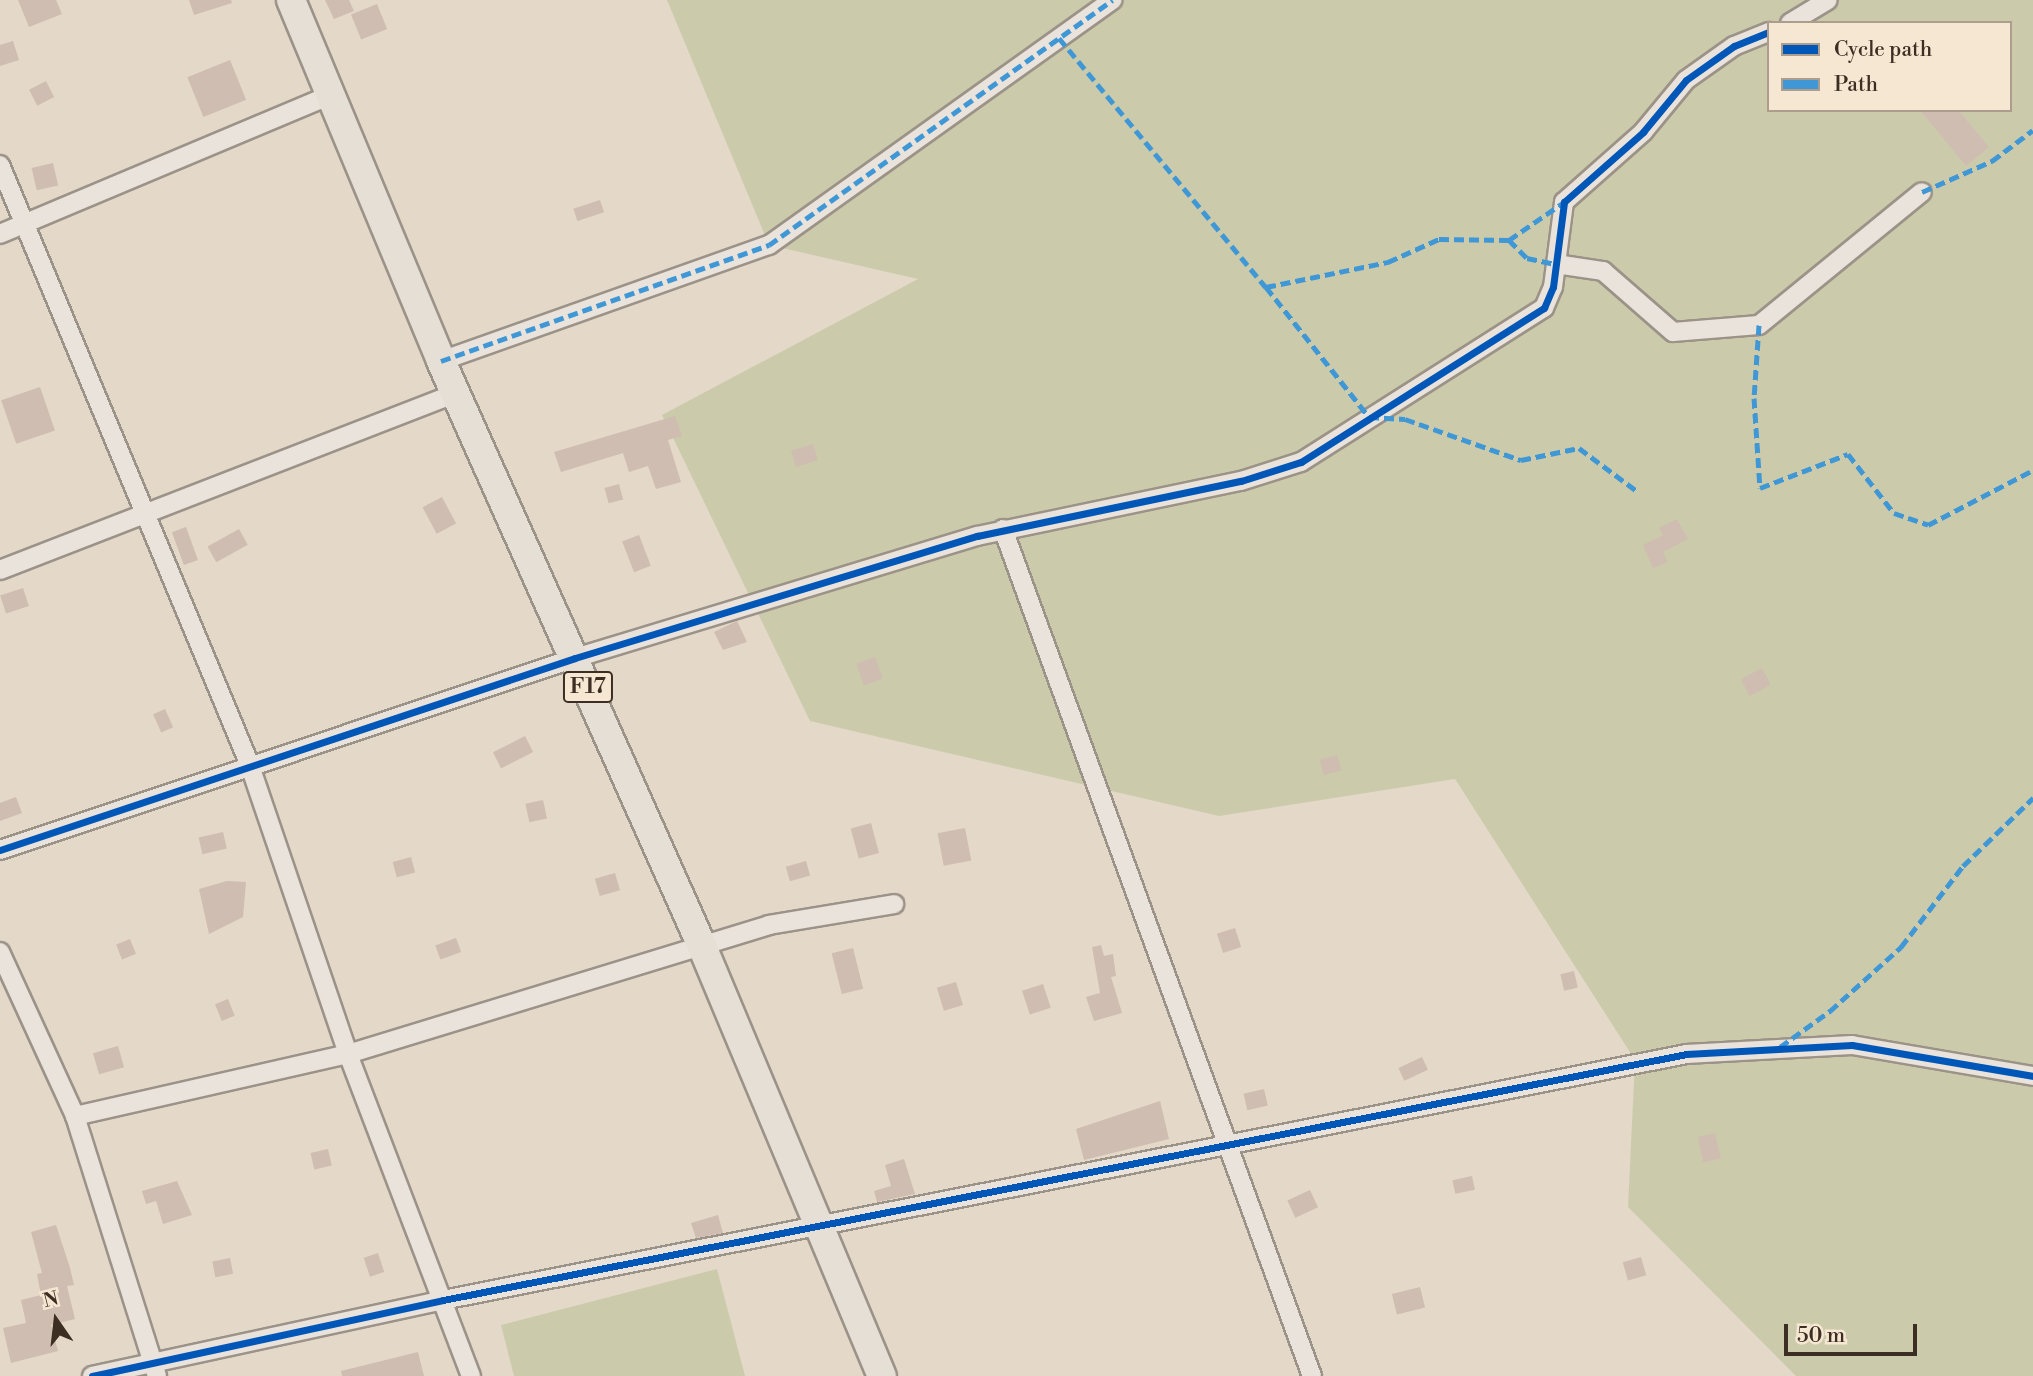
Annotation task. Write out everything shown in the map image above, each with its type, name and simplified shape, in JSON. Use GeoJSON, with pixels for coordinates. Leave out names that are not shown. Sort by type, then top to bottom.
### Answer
{"type":"FeatureCollection","features":[{"type":"Feature","properties":{"kind":"highway","name":"F17"},"geometry":{"type":"LineString","coordinates":[[291,0],[441,361],[459,392],[702,946],[822,1227],[882,1376]]}},
{"type":"Feature","properties":{"kind":"street"},"geometry":{"type":"LineString","coordinates":[[441,361],[769,246],[1113,0]]}},
{"type":"Feature","properties":{"kind":"street"},"geometry":{"type":"LineString","coordinates":[[1793,21],[1828,0]]}},
{"type":"Feature","properties":{"kind":"street"},"geometry":{"type":"LineString","coordinates":[[0,849],[249,764],[575,658],[1003,529],[1241,481],[1301,462],[1545,308],[1556,264],[1564,202],[1643,132],[1686,80],[1734,46],[1767,33]]}},
{"type":"Feature","properties":{"kind":"street"},"geometry":{"type":"LineString","coordinates":[[0,234],[329,96]]}},
{"type":"Feature","properties":{"kind":"street"},"geometry":{"type":"LineString","coordinates":[[0,165],[249,764],[348,1054],[471,1376]]}},
{"type":"Feature","properties":{"kind":"street"},"geometry":{"type":"LineString","coordinates":[[1556,264],[1604,271],[1673,332],[1759,325],[1922,192]]}},
{"type":"Feature","properties":{"kind":"street"},"geometry":{"type":"LineString","coordinates":[[0,570],[147,516],[459,392]]}},
{"type":"Feature","properties":{"kind":"street"},"geometry":{"type":"LineString","coordinates":[[1003,529],[1230,1144],[1312,1376]]}},
{"type":"Feature","properties":{"kind":"street"},"geometry":{"type":"LineString","coordinates":[[75,1116],[348,1054],[769,925],[894,904]]}},
{"type":"Feature","properties":{"kind":"street"},"geometry":{"type":"LineString","coordinates":[[0,952],[75,1116],[155,1369]]}},
{"type":"Feature","properties":{"kind":"street"},"geometry":{"type":"LineString","coordinates":[[92,1376],[155,1369],[443,1300],[1686,1054],[1852,1045],[2033,1076]]}},
{"type":"Feature","properties":{"kind":"green space"},"geometry":{"type":"Polygon","coordinates":[[[667,0],[2033,0],[2033,1376],[1796,1376],[1628,1207],[1635,1060],[1455,779],[1219,816],[810,721],[662,415],[918,279],[769,245],[667,0]]]}},
{"type":"Feature","properties":{"kind":"green space"},"geometry":{"type":"Polygon","coordinates":[[[717,1269],[745,1376],[514,1376],[501,1325],[717,1269]]]}},
{"type":"Feature","properties":{"kind":"building"},"geometry":{"type":"Polygon","coordinates":[[[18,0],[56,0],[62,14],[29,27],[18,0]]]}},
{"type":"Feature","properties":{"kind":"building"},"geometry":{"type":"Polygon","coordinates":[[[189,0],[231,0],[232,3],[194,15],[189,0]]]}},
{"type":"Feature","properties":{"kind":"building"},"geometry":{"type":"Polygon","coordinates":[[[325,0],[349,0],[354,11],[334,19],[325,0]]]}},
{"type":"Feature","properties":{"kind":"building"},"geometry":{"type":"Polygon","coordinates":[[[377,4],[387,29],[361,40],[351,14],[377,4]]]}},
{"type":"Feature","properties":{"kind":"building"},"geometry":{"type":"Polygon","coordinates":[[[13,41],[19,60],[0,66],[0,45],[13,41]]]}},
{"type":"Feature","properties":{"kind":"building"},"geometry":{"type":"Polygon","coordinates":[[[230,60],[246,100],[203,117],[187,77],[230,60]]]}},
{"type":"Feature","properties":{"kind":"building"},"geometry":{"type":"Polygon","coordinates":[[[46,81],[54,97],[37,106],[29,90],[46,81]]]}},
{"type":"Feature","properties":{"kind":"building"},"geometry":{"type":"Polygon","coordinates":[[[1922,112],[1960,112],[1989,147],[1966,166],[1922,112]]]}},
{"type":"Feature","properties":{"kind":"building"},"geometry":{"type":"Polygon","coordinates":[[[53,163],[58,185],[37,190],[32,168],[53,163]]]}},
{"type":"Feature","properties":{"kind":"building"},"geometry":{"type":"Polygon","coordinates":[[[600,200],[604,212],[577,221],[573,209],[600,200]]]}},
{"type":"Feature","properties":{"kind":"building"},"geometry":{"type":"Polygon","coordinates":[[[40,387],[55,430],[16,444],[1,400],[40,387]]]}},
{"type":"Feature","properties":{"kind":"building"},"geometry":{"type":"Polygon","coordinates":[[[675,416],[682,436],[668,440],[681,482],[656,489],[648,466],[629,472],[623,453],[561,472],[554,452],[675,416]]]}},
{"type":"Feature","properties":{"kind":"building"},"geometry":{"type":"Polygon","coordinates":[[[813,444],[818,460],[796,467],[791,451],[813,444]]]}},
{"type":"Feature","properties":{"kind":"building"},"geometry":{"type":"Polygon","coordinates":[[[619,484],[623,499],[609,503],[605,488],[619,484]]]}},
{"type":"Feature","properties":{"kind":"building"},"geometry":{"type":"Polygon","coordinates":[[[442,497],[456,523],[437,534],[423,507],[442,497]]]}},
{"type":"Feature","properties":{"kind":"building"},"geometry":{"type":"Polygon","coordinates":[[[1677,519],[1688,539],[1663,552],[1668,562],[1653,568],[1643,545],[1663,535],[1659,528],[1677,519]]]}},
{"type":"Feature","properties":{"kind":"building"},"geometry":{"type":"Polygon","coordinates":[[[186,527],[198,560],[184,565],[172,532],[186,527]]]}},
{"type":"Feature","properties":{"kind":"building"},"geometry":{"type":"Polygon","coordinates":[[[239,529],[248,545],[216,562],[208,546],[239,529]]]}},
{"type":"Feature","properties":{"kind":"building"},"geometry":{"type":"Polygon","coordinates":[[[639,535],[651,566],[634,572],[622,541],[639,535]]]}},
{"type":"Feature","properties":{"kind":"building"},"geometry":{"type":"Polygon","coordinates":[[[23,588],[29,606],[6,613],[0,595],[23,588]]]}},
{"type":"Feature","properties":{"kind":"building"},"geometry":{"type":"Polygon","coordinates":[[[737,621],[747,642],[723,650],[714,632],[737,621]]]}},
{"type":"Feature","properties":{"kind":"building"},"geometry":{"type":"Polygon","coordinates":[[[875,657],[883,679],[864,685],[856,664],[875,657]]]}},
{"type":"Feature","properties":{"kind":"building"},"geometry":{"type":"Polygon","coordinates":[[[1762,668],[1771,685],[1750,696],[1741,679],[1762,668]]]}},
{"type":"Feature","properties":{"kind":"building"},"geometry":{"type":"Polygon","coordinates":[[[165,709],[173,727],[161,733],[153,714],[165,709]]]}},
{"type":"Feature","properties":{"kind":"building"},"geometry":{"type":"Polygon","coordinates":[[[525,736],[533,752],[501,768],[493,752],[525,736]]]}},
{"type":"Feature","properties":{"kind":"building"},"geometry":{"type":"Polygon","coordinates":[[[1337,755],[1341,770],[1324,775],[1320,760],[1337,755]]]}},
{"type":"Feature","properties":{"kind":"building"},"geometry":{"type":"Polygon","coordinates":[[[16,797],[22,813],[0,821],[0,803],[16,797]]]}},
{"type":"Feature","properties":{"kind":"building"},"geometry":{"type":"Polygon","coordinates":[[[543,800],[547,819],[529,822],[525,804],[543,800]]]}},
{"type":"Feature","properties":{"kind":"building"},"geometry":{"type":"Polygon","coordinates":[[[871,823],[879,853],[859,858],[851,828],[871,823]]]}},
{"type":"Feature","properties":{"kind":"building"},"geometry":{"type":"Polygon","coordinates":[[[965,828],[971,860],[944,866],[938,833],[965,828]]]}},
{"type":"Feature","properties":{"kind":"building"},"geometry":{"type":"Polygon","coordinates":[[[223,832],[227,849],[202,854],[199,838],[223,832]]]}},
{"type":"Feature","properties":{"kind":"building"},"geometry":{"type":"Polygon","coordinates":[[[411,857],[415,872],[397,877],[393,862],[411,857]]]}},
{"type":"Feature","properties":{"kind":"building"},"geometry":{"type":"Polygon","coordinates":[[[806,861],[810,875],[790,881],[786,867],[806,861]]]}},
{"type":"Feature","properties":{"kind":"building"},"geometry":{"type":"Polygon","coordinates":[[[615,873],[620,890],[600,896],[595,879],[615,873]]]}},
{"type":"Feature","properties":{"kind":"building"},"geometry":{"type":"Polygon","coordinates":[[[227,881],[246,882],[243,917],[209,934],[199,889],[227,881]]]}},
{"type":"Feature","properties":{"kind":"building"},"geometry":{"type":"Polygon","coordinates":[[[1235,928],[1241,947],[1223,953],[1217,934],[1235,928]]]}},
{"type":"Feature","properties":{"kind":"building"},"geometry":{"type":"Polygon","coordinates":[[[456,938],[461,952],[440,960],[435,946],[456,938]]]}},
{"type":"Feature","properties":{"kind":"building"},"geometry":{"type":"Polygon","coordinates":[[[130,939],[136,954],[122,959],[116,945],[130,939]]]}},
{"type":"Feature","properties":{"kind":"building"},"geometry":{"type":"Polygon","coordinates":[[[1101,945],[1104,956],[1113,954],[1116,976],[1111,977],[1122,1013],[1094,1021],[1086,997],[1100,993],[1092,947],[1101,945]]]}},
{"type":"Feature","properties":{"kind":"building"},"geometry":{"type":"Polygon","coordinates":[[[853,948],[863,989],[842,994],[832,953],[853,948]]]}},
{"type":"Feature","properties":{"kind":"building"},"geometry":{"type":"Polygon","coordinates":[[[1574,971],[1578,988],[1564,991],[1560,974],[1574,971]]]}},
{"type":"Feature","properties":{"kind":"building"},"geometry":{"type":"Polygon","coordinates":[[[956,982],[963,1005],[944,1011],[937,988],[956,982]]]}},
{"type":"Feature","properties":{"kind":"building"},"geometry":{"type":"Polygon","coordinates":[[[1043,984],[1051,1008],[1030,1015],[1022,991],[1043,984]]]}},
{"type":"Feature","properties":{"kind":"building"},"geometry":{"type":"Polygon","coordinates":[[[228,999],[235,1016],[222,1021],[215,1004],[228,999]]]}},
{"type":"Feature","properties":{"kind":"building"},"geometry":{"type":"Polygon","coordinates":[[[118,1046],[124,1067],[99,1074],[93,1053],[118,1046]]]}},
{"type":"Feature","properties":{"kind":"building"},"geometry":{"type":"Polygon","coordinates":[[[1422,1057],[1428,1070],[1404,1081],[1398,1068],[1422,1057]]]}},
{"type":"Feature","properties":{"kind":"building"},"geometry":{"type":"Polygon","coordinates":[[[1264,1089],[1268,1106],[1247,1110],[1244,1094],[1264,1089]]]}},
{"type":"Feature","properties":{"kind":"building"},"geometry":{"type":"Polygon","coordinates":[[[1160,1101],[1169,1139],[1084,1160],[1076,1129],[1160,1101]]]}},
{"type":"Feature","properties":{"kind":"building"},"geometry":{"type":"Polygon","coordinates":[[[1715,1133],[1721,1158],[1703,1162],[1697,1137],[1715,1133]]]}},
{"type":"Feature","properties":{"kind":"building"},"geometry":{"type":"Polygon","coordinates":[[[328,1149],[332,1166],[314,1170],[310,1153],[328,1149]]]}},
{"type":"Feature","properties":{"kind":"building"},"geometry":{"type":"Polygon","coordinates":[[[904,1159],[915,1194],[877,1202],[874,1191],[891,1186],[885,1165],[904,1159]]]}},
{"type":"Feature","properties":{"kind":"building"},"geometry":{"type":"Polygon","coordinates":[[[1472,1176],[1475,1190],[1455,1194],[1452,1180],[1472,1176]]]}},
{"type":"Feature","properties":{"kind":"building"},"geometry":{"type":"Polygon","coordinates":[[[177,1181],[192,1215],[163,1224],[156,1201],[146,1204],[142,1191],[177,1181]]]}},
{"type":"Feature","properties":{"kind":"building"},"geometry":{"type":"Polygon","coordinates":[[[1310,1190],[1318,1207],[1295,1218],[1287,1201],[1310,1190]]]}},
{"type":"Feature","properties":{"kind":"building"},"geometry":{"type":"Polygon","coordinates":[[[718,1215],[723,1233],[696,1238],[691,1223],[718,1215]]]}},
{"type":"Feature","properties":{"kind":"building"},"geometry":{"type":"Polygon","coordinates":[[[56,1225],[74,1285],[67,1286],[75,1319],[51,1325],[58,1351],[11,1363],[3,1328],[26,1323],[21,1300],[41,1295],[37,1274],[42,1273],[31,1232],[56,1225]]]}},
{"type":"Feature","properties":{"kind":"building"},"geometry":{"type":"Polygon","coordinates":[[[378,1253],[384,1272],[370,1277],[364,1258],[378,1253]]]}},
{"type":"Feature","properties":{"kind":"building"},"geometry":{"type":"Polygon","coordinates":[[[1641,1257],[1646,1275],[1628,1281],[1623,1262],[1641,1257]]]}},
{"type":"Feature","properties":{"kind":"building"},"geometry":{"type":"Polygon","coordinates":[[[230,1258],[233,1274],[215,1277],[212,1261],[230,1258]]]}},
{"type":"Feature","properties":{"kind":"building"},"geometry":{"type":"Polygon","coordinates":[[[1420,1287],[1425,1307],[1397,1314],[1392,1294],[1420,1287]]]}},
{"type":"Feature","properties":{"kind":"building"},"geometry":{"type":"Polygon","coordinates":[[[418,1352],[424,1376],[342,1376],[341,1371],[418,1352]]]}},
{"type":"Feature","properties":{"kind":"marked path"},"geometry":{"type":"LineString","coordinates":[[441,361],[769,245],[1113,0]]}},
{"type":"Feature","properties":{"kind":"marked path"},"geometry":{"type":"LineString","coordinates":[[1059,38],[1266,287],[1388,262],[1439,239],[1509,240],[1564,202]]}},
{"type":"Feature","properties":{"kind":"marked path"},"geometry":{"type":"LineString","coordinates":[[1922,192],[1992,161],[2033,130]]}},
{"type":"Feature","properties":{"kind":"marked path"},"geometry":{"type":"LineString","coordinates":[[1509,240],[1527,258],[1556,264]]}},
{"type":"Feature","properties":{"kind":"marked path"},"geometry":{"type":"LineString","coordinates":[[1266,287],[1369,417],[1405,419],[1521,460],[1579,448],[1637,491]]}},
{"type":"Feature","properties":{"kind":"marked path"},"geometry":{"type":"LineString","coordinates":[[1759,325],[1754,398],[1760,488],[1848,454],[1894,513],[1928,525],[2033,470]]}},
{"type":"Feature","properties":{"kind":"marked path"},"geometry":{"type":"LineString","coordinates":[[1780,1047],[1830,1011],[1901,947],[1963,866],[2033,798]]}},
{"type":"Feature","properties":{"kind":"cycle path"},"geometry":{"type":"LineString","coordinates":[[0,850],[575,658],[977,536],[1241,481],[1301,462],[1544,308],[1553,287],[1564,202],[1643,132],[1686,80],[1734,46],[1767,33]]}},
{"type":"Feature","properties":{"kind":"cycle path"},"geometry":{"type":"LineString","coordinates":[[92,1376],[443,1300],[1686,1054],[1852,1045],[2033,1076]]}}]}
